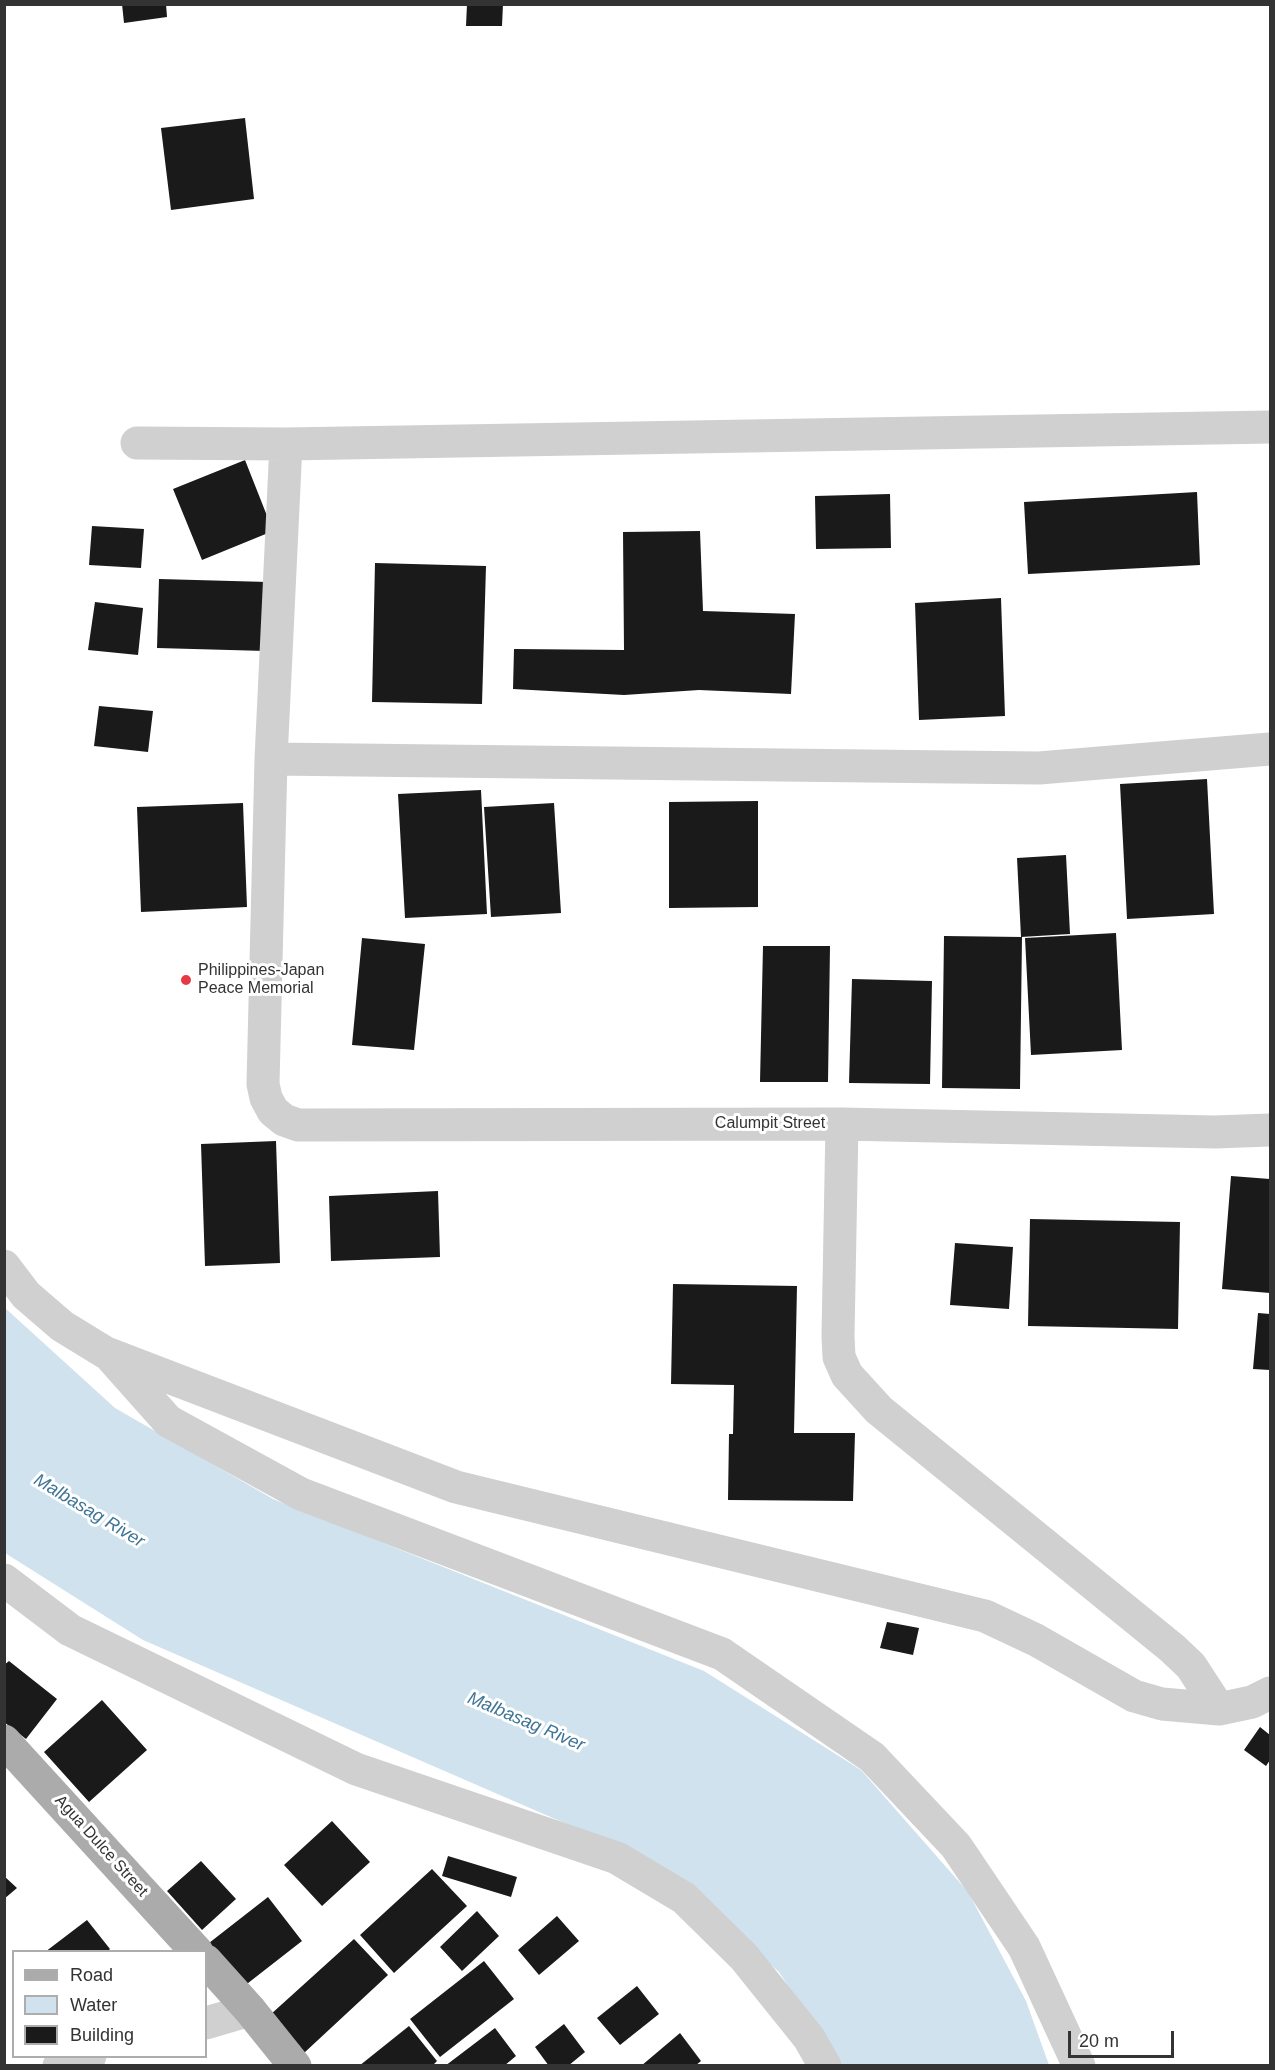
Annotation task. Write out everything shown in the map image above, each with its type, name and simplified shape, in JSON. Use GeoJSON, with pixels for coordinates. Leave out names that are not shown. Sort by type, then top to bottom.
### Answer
{"type":"FeatureCollection","features":[{"type":"Feature","properties":{"kind":"main road","name":"Agua Dulce Street"},"geometry":{"type":"LineString","coordinates":[[4,1741],[195,1950]]}},
{"type":"Feature","properties":{"kind":"main road"},"geometry":{"type":"LineString","coordinates":[[207,1962],[250,2010],[295,2066]]}},
{"type":"Feature","properties":{"kind":"street"},"geometry":{"type":"LineString","coordinates":[[137,442],[286,444],[1270,427]]}},
{"type":"Feature","properties":{"kind":"street"},"geometry":{"type":"LineString","coordinates":[[286,444],[271,759],[1039,768],[1270,749]]}},
{"type":"Feature","properties":{"kind":"street","name":"Calumpit Street"},"geometry":{"type":"LineString","coordinates":[[271,759],[263,1084],[266,1098],[273,1111],[284,1120],[298,1125],[842,1124],[1215,1132],[1270,1130]]}},
{"type":"Feature","properties":{"kind":"street"},"geometry":{"type":"LineString","coordinates":[[842,1124],[838,1336],[839,1357],[847,1375],[879,1410],[1172,1648],[1191,1666],[1219,1709]]}},
{"type":"Feature","properties":{"kind":"street"},"geometry":{"type":"LineString","coordinates":[[4,1266],[26,1295],[62,1326],[106,1353],[456,1487],[984,1616],[1036,1640],[1134,1696],[1162,1704],[1219,1709],[1252,1702],[1270,1694]]}},
{"type":"Feature","properties":{"kind":"street"},"geometry":{"type":"LineString","coordinates":[[106,1353],[168,1421],[301,1494],[723,1654],[872,1757],[956,1846],[1024,1947],[1079,2066]]}},
{"type":"Feature","properties":{"kind":"street"},"geometry":{"type":"LineString","coordinates":[[4,1580],[70,1630],[356,1769],[617,1858],[684,1898],[744,1956],[809,2038],[825,2066]]}},
{"type":"Feature","properties":{"kind":"street"},"geometry":{"type":"LineString","coordinates":[[207,2023],[250,2010]]}},
{"type":"Feature","properties":{"kind":"street"},"geometry":{"type":"LineString","coordinates":[[59,2066],[84,2058]]}},
{"type":"Feature","properties":{"kind":"water","name":"Malbasag River"},"geometry":{"type":"Polygon","coordinates":[[[4,1307],[115,1408],[273,1499],[704,1671],[861,1770],[968,1892],[1026,2001],[1049,2065],[840,2065],[779,1972],[661,1865],[143,1640],[5,1553],[4,1307]]]}},
{"type":"Feature","properties":{"kind":"building"},"geometry":{"type":"Polygon","coordinates":[[[122,4],[166,4],[167,17],[124,23],[122,4]]]}},
{"type":"Feature","properties":{"kind":"building"},"geometry":{"type":"Polygon","coordinates":[[[467,4],[503,4],[502,26],[466,26],[467,4]]]}},
{"type":"Feature","properties":{"kind":"building"},"geometry":{"type":"Polygon","coordinates":[[[245,118],[254,199],[171,210],[161,128],[245,118]]]}},
{"type":"Feature","properties":{"kind":"building"},"geometry":{"type":"Polygon","coordinates":[[[245,460],[273,531],[202,560],[173,489],[245,460]]]}},
{"type":"Feature","properties":{"kind":"building"},"geometry":{"type":"Polygon","coordinates":[[[1197,492],[1200,565],[1028,574],[1024,502],[1197,492]]]}},
{"type":"Feature","properties":{"kind":"building"},"geometry":{"type":"Polygon","coordinates":[[[890,494],[891,548],[816,549],[815,496],[890,494]]]}},
{"type":"Feature","properties":{"kind":"building"},"geometry":{"type":"Polygon","coordinates":[[[92,526],[144,529],[141,568],[89,565],[92,526]]]}},
{"type":"Feature","properties":{"kind":"building"},"geometry":{"type":"Polygon","coordinates":[[[700,531],[703,611],[795,614],[791,694],[699,690],[624,695],[513,689],[514,649],[624,650],[623,532],[700,531]]]}},
{"type":"Feature","properties":{"kind":"building"},"geometry":{"type":"Polygon","coordinates":[[[375,563],[486,566],[482,704],[372,702],[375,563]]]}},
{"type":"Feature","properties":{"kind":"building"},"geometry":{"type":"Polygon","coordinates":[[[159,579],[268,582],[266,651],[157,648],[159,579]]]}},
{"type":"Feature","properties":{"kind":"building"},"geometry":{"type":"Polygon","coordinates":[[[1001,598],[1005,716],[919,720],[915,603],[1001,598]]]}},
{"type":"Feature","properties":{"kind":"building"},"geometry":{"type":"Polygon","coordinates":[[[95,602],[143,608],[138,655],[88,650],[95,602]]]}},
{"type":"Feature","properties":{"kind":"building"},"geometry":{"type":"Polygon","coordinates":[[[99,706],[153,711],[148,752],[94,746],[99,706]]]}},
{"type":"Feature","properties":{"kind":"building"},"geometry":{"type":"Polygon","coordinates":[[[1207,779],[1214,914],[1127,919],[1120,784],[1207,779]]]}},
{"type":"Feature","properties":{"kind":"building"},"geometry":{"type":"Polygon","coordinates":[[[481,790],[487,914],[405,918],[398,794],[481,790]]]}},
{"type":"Feature","properties":{"kind":"building"},"geometry":{"type":"Polygon","coordinates":[[[758,801],[758,907],[669,908],[669,802],[758,801]]]}},
{"type":"Feature","properties":{"kind":"building"},"geometry":{"type":"Polygon","coordinates":[[[243,803],[247,907],[141,912],[137,807],[243,803]]]}},
{"type":"Feature","properties":{"kind":"building"},"geometry":{"type":"Polygon","coordinates":[[[554,803],[561,913],[491,917],[484,807],[554,803]]]}},
{"type":"Feature","properties":{"kind":"building"},"geometry":{"type":"Polygon","coordinates":[[[1066,855],[1070,934],[1021,937],[1017,858],[1066,855]]]}},
{"type":"Feature","properties":{"kind":"building"},"geometry":{"type":"Polygon","coordinates":[[[1116,933],[1122,1050],[1031,1055],[1025,938],[1116,933]]]}},
{"type":"Feature","properties":{"kind":"building"},"geometry":{"type":"Polygon","coordinates":[[[944,936],[1022,937],[1020,1089],[942,1088],[944,936]]]}},
{"type":"Feature","properties":{"kind":"building"},"geometry":{"type":"Polygon","coordinates":[[[362,938],[425,944],[414,1050],[352,1045],[362,938]]]}},
{"type":"Feature","properties":{"kind":"building"},"geometry":{"type":"Polygon","coordinates":[[[763,946],[830,946],[828,1082],[760,1082],[763,946]]]}},
{"type":"Feature","properties":{"kind":"building"},"geometry":{"type":"Polygon","coordinates":[[[852,979],[932,981],[930,1084],[849,1083],[852,979]]]}},
{"type":"Feature","properties":{"kind":"building"},"geometry":{"type":"Polygon","coordinates":[[[276,1141],[280,1263],[205,1266],[201,1144],[276,1141]]]}},
{"type":"Feature","properties":{"kind":"building"},"geometry":{"type":"Polygon","coordinates":[[[1231,1176],[1270,1179],[1270,1293],[1222,1289],[1231,1176]]]}},
{"type":"Feature","properties":{"kind":"building"},"geometry":{"type":"Polygon","coordinates":[[[438,1191],[440,1257],[331,1261],[329,1196],[438,1191]]]}},
{"type":"Feature","properties":{"kind":"building"},"geometry":{"type":"Polygon","coordinates":[[[1030,1219],[1180,1222],[1178,1329],[1028,1326],[1030,1219]]]}},
{"type":"Feature","properties":{"kind":"building"},"geometry":{"type":"Polygon","coordinates":[[[955,1243],[1013,1247],[1009,1309],[950,1305],[955,1243]]]}},
{"type":"Feature","properties":{"kind":"building"},"geometry":{"type":"Polygon","coordinates":[[[673,1284],[797,1286],[794,1433],[855,1433],[853,1501],[728,1500],[729,1434],[733,1434],[734,1385],[671,1384],[673,1284]]]}},
{"type":"Feature","properties":{"kind":"building"},"geometry":{"type":"Polygon","coordinates":[[[1258,1313],[1270,1314],[1270,1370],[1253,1369],[1258,1313]]]}},
{"type":"Feature","properties":{"kind":"building"},"geometry":{"type":"Polygon","coordinates":[[[887,1622],[919,1628],[913,1655],[880,1648],[887,1622]]]}},
{"type":"Feature","properties":{"kind":"building"},"geometry":{"type":"Polygon","coordinates":[[[9,1661],[57,1699],[26,1739],[4,1722],[4,1665],[9,1661]]]}},
{"type":"Feature","properties":{"kind":"building"},"geometry":{"type":"Polygon","coordinates":[[[102,1700],[147,1750],[89,1802],[44,1752],[102,1700]]]}},
{"type":"Feature","properties":{"kind":"building"},"geometry":{"type":"Polygon","coordinates":[[[1260,1727],[1270,1735],[1270,1760],[1266,1766],[1244,1750],[1260,1727]]]}},
{"type":"Feature","properties":{"kind":"building"},"geometry":{"type":"Polygon","coordinates":[[[332,1821],[370,1862],[322,1906],[284,1865],[332,1821]]]}},
{"type":"Feature","properties":{"kind":"building"},"geometry":{"type":"Polygon","coordinates":[[[448,1856],[517,1877],[511,1897],[442,1876],[448,1856]]]}},
{"type":"Feature","properties":{"kind":"building"},"geometry":{"type":"Polygon","coordinates":[[[201,1861],[236,1899],[202,1930],[167,1891],[201,1861]]]}},
{"type":"Feature","properties":{"kind":"building"},"geometry":{"type":"Polygon","coordinates":[[[432,1869],[467,1906],[394,1973],[360,1935],[432,1869]]]}},
{"type":"Feature","properties":{"kind":"building"},"geometry":{"type":"Polygon","coordinates":[[[4,1876],[17,1888],[4,1899],[4,1876]]]}},
{"type":"Feature","properties":{"kind":"building"},"geometry":{"type":"Polygon","coordinates":[[[268,1897],[302,1941],[243,1987],[209,1943],[268,1897]]]}},
{"type":"Feature","properties":{"kind":"building"},"geometry":{"type":"Polygon","coordinates":[[[477,1911],[499,1936],[462,1971],[440,1947],[477,1911]]]}},
{"type":"Feature","properties":{"kind":"building"},"geometry":{"type":"Polygon","coordinates":[[[557,1916],[579,1941],[539,1975],[518,1950],[557,1916]]]}},
{"type":"Feature","properties":{"kind":"building"},"geometry":{"type":"Polygon","coordinates":[[[87,1920],[110,1949],[109,1950],[48,1950],[87,1920]]]}},
{"type":"Feature","properties":{"kind":"building"},"geometry":{"type":"Polygon","coordinates":[[[354,1939],[388,1975],[304,2053],[270,2015],[354,1939]]]}},
{"type":"Feature","properties":{"kind":"building"},"geometry":{"type":"Polygon","coordinates":[[[484,1961],[514,1999],[440,2057],[410,2019],[484,1961]]]}},
{"type":"Feature","properties":{"kind":"building"},"geometry":{"type":"Polygon","coordinates":[[[637,1986],[659,2014],[620,2045],[597,2018],[637,1986]]]}},
{"type":"Feature","properties":{"kind":"building"},"geometry":{"type":"Polygon","coordinates":[[[564,2024],[585,2052],[568,2066],[549,2066],[535,2047],[564,2024]]]}},
{"type":"Feature","properties":{"kind":"building"},"geometry":{"type":"Polygon","coordinates":[[[409,2026],[437,2061],[432,2066],[359,2066],[409,2026]]]}},
{"type":"Feature","properties":{"kind":"building"},"geometry":{"type":"Polygon","coordinates":[[[495,2028],[516,2056],[504,2066],[445,2066],[495,2028]]]}},
{"type":"Feature","properties":{"kind":"building"},"geometry":{"type":"Polygon","coordinates":[[[680,2033],[701,2061],[695,2066],[641,2066],[680,2033]]]}},
{"type":"Feature","properties":{"kind":"place","name":"Philippines-Japan Peace Memorial"},"geometry":{"type":"Point","coordinates":[186,980]}}]}
